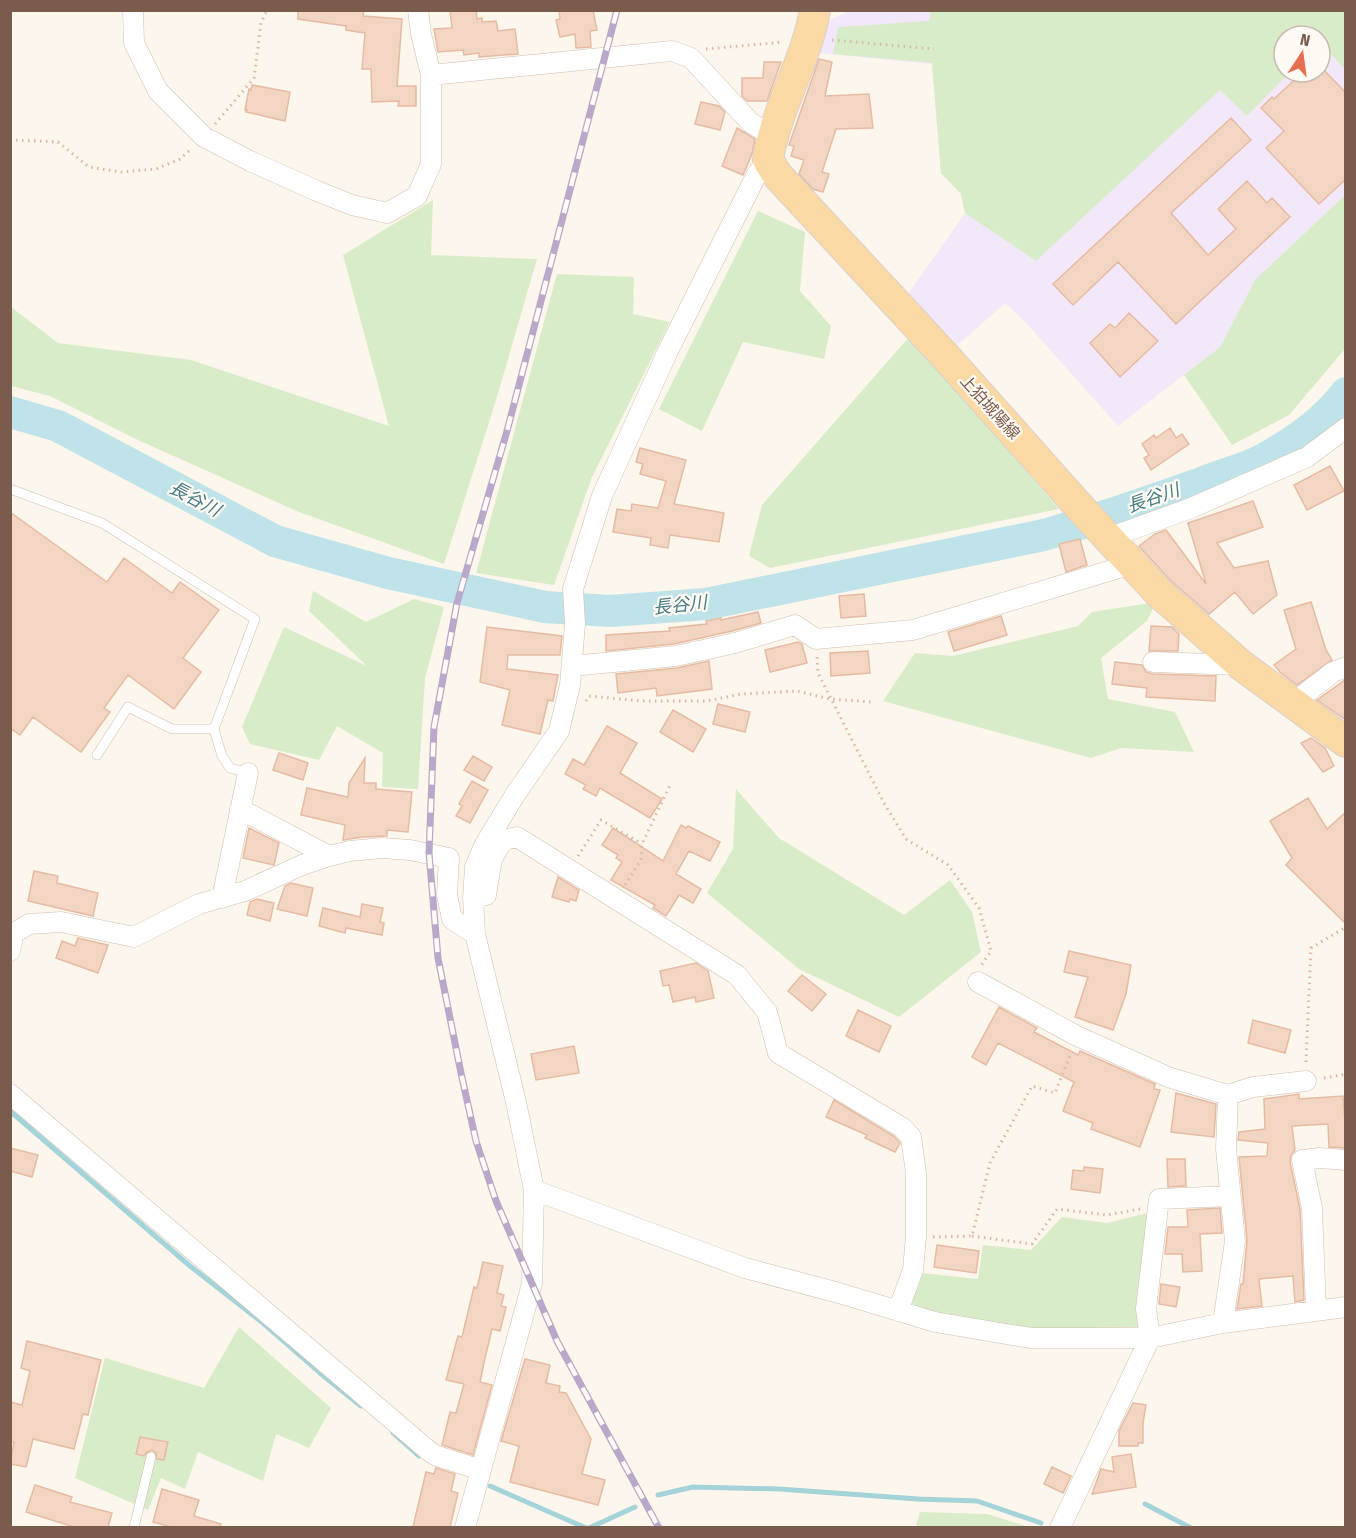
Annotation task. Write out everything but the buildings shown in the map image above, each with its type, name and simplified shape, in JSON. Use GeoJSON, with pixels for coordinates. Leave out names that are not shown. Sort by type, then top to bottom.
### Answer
{"type":"FeatureCollection","features":[{"type":"Feature","properties":{"kind":"main road"},"geometry":{"type":"LineString","coordinates":[[770,148],[817,20]]}},
{"type":"Feature","properties":{"kind":"main road","name":"上狛城陽線"},"geometry":{"type":"LineString","coordinates":[[770,148],[778,176],[946,357],[1158,592],[1241,665],[1346,742]]}},
{"type":"Feature","properties":{"kind":"street"},"geometry":{"type":"LineString","coordinates":[[133,10],[134,43],[158,91],[204,137],[250,161],[317,191],[352,205],[387,213],[417,196],[431,164],[431,75],[418,10]]}},
{"type":"Feature","properties":{"kind":"street"},"geometry":{"type":"LineString","coordinates":[[431,75],[672,51],[691,58],[750,122],[770,148],[667,353],[602,496],[573,590],[575,624],[572,666],[559,731],[515,795],[485,844],[475,867],[473,898],[475,934],[516,1102],[534,1190],[532,1284],[465,1527]]}},
{"type":"Feature","properties":{"kind":"street"},"geometry":{"type":"LineString","coordinates":[[1104,533],[1191,508],[1307,457],[1346,428]]}},
{"type":"Feature","properties":{"kind":"street"},"geometry":{"type":"LineString","coordinates":[[572,666],[676,656],[735,643],[795,625],[816,639],[913,630],[1132,564]]}},
{"type":"Feature","properties":{"kind":"street"},"geometry":{"type":"LineString","coordinates":[[1154,662],[1241,665]]}},
{"type":"Feature","properties":{"kind":"street"},"geometry":{"type":"LineString","coordinates":[[1292,704],[1333,672],[1346,666]]}},
{"type":"Feature","properties":{"kind":"street"},"geometry":{"type":"LineString","coordinates":[[222,898],[248,773]]}},
{"type":"Feature","properties":{"kind":"street"},"geometry":{"type":"LineString","coordinates":[[240,809],[329,856]]}},
{"type":"Feature","properties":{"kind":"street"},"geometry":{"type":"LineString","coordinates":[[473,898],[486,895],[492,859],[503,840],[517,837],[736,975],[767,1012],[778,1053],[903,1128],[911,1137],[916,1173],[916,1237],[913,1270],[898,1311]]}},
{"type":"Feature","properties":{"kind":"street"},"geometry":{"type":"LineString","coordinates":[[10,951],[14,933],[29,924],[61,922],[134,937],[199,904],[245,891],[302,865],[350,851],[382,848],[410,850],[449,858],[447,895],[452,919],[475,934]]}},
{"type":"Feature","properties":{"kind":"street"},"geometry":{"type":"LineString","coordinates":[[978,976],[1077,1036],[1168,1077],[1228,1095],[1253,1087],[1305,1081]]}},
{"type":"Feature","properties":{"kind":"street"},"geometry":{"type":"LineString","coordinates":[[10,1094],[429,1451],[437,1456],[481,1470]]}},
{"type":"Feature","properties":{"kind":"street"},"geometry":{"type":"LineString","coordinates":[[1223,1323],[1235,1241],[1226,1149],[1228,1095]]}},
{"type":"Feature","properties":{"kind":"street"},"geometry":{"type":"LineString","coordinates":[[1316,1311],[1312,1208],[1302,1160],[1320,1158],[1346,1160]]}},
{"type":"Feature","properties":{"kind":"street"},"geometry":{"type":"LineString","coordinates":[[534,1190],[745,1268],[935,1322],[1032,1338],[1150,1338],[1223,1323],[1346,1307]]}},
{"type":"Feature","properties":{"kind":"street"},"geometry":{"type":"LineString","coordinates":[[1060,1527],[1150,1338],[1146,1309],[1159,1199],[1230,1196]]}},
{"type":"Feature","properties":{"kind":"lane"},"geometry":{"type":"LineString","coordinates":[[10,489],[102,523],[255,619],[214,729],[222,756],[230,768],[248,773]]}},
{"type":"Feature","properties":{"kind":"lane"},"geometry":{"type":"LineString","coordinates":[[97,755],[128,707],[172,729],[214,729]]}},
{"type":"Feature","properties":{"kind":"lane"},"geometry":{"type":"LineString","coordinates":[[134,1527],[151,1458]]}},
{"type":"Feature","properties":{"kind":"path"},"geometry":{"type":"LineString","coordinates":[[672,51],[817,20],[822,39],[934,49]]}},
{"type":"Feature","properties":{"kind":"path"},"geometry":{"type":"LineString","coordinates":[[816,639],[818,673],[884,803],[906,838],[948,865],[979,908],[991,951],[978,976]]}},
{"type":"Feature","properties":{"kind":"path"},"geometry":{"type":"LineString","coordinates":[[582,705],[589,696],[642,701],[707,701],[741,694],[797,691],[830,699],[871,702]]}},
{"type":"Feature","properties":{"kind":"path"},"geometry":{"type":"LineString","coordinates":[[616,899],[641,860],[642,844],[672,783]]}},
{"type":"Feature","properties":{"kind":"path"},"geometry":{"type":"LineString","coordinates":[[569,870],[601,820],[642,844]]}},
{"type":"Feature","properties":{"kind":"path"},"geometry":{"type":"LineString","coordinates":[[1346,927],[1311,948],[1305,1081],[1346,1074]]}},
{"type":"Feature","properties":{"kind":"path"},"geometry":{"type":"LineString","coordinates":[[972,1236],[990,1162],[1032,1086],[1055,1094],[1077,1036]]}},
{"type":"Feature","properties":{"kind":"path"},"geometry":{"type":"LineString","coordinates":[[916,1237],[972,1236],[1032,1244],[1057,1209],[1107,1215],[1159,1205]]}},
{"type":"Feature","properties":{"kind":"shaded area"},"geometry":{"type":"Polygon","coordinates":[[[849,11],[1345,11],[1345,195],[1255,280],[1220,347],[1118,426],[1027,324],[1005,303],[958,345],[908,294],[965,213],[961,194],[941,173],[932,64],[818,53],[826,22],[849,11]]]}},
{"type":"Feature","properties":{"kind":"green space"},"geometry":{"type":"Polygon","coordinates":[[[931,11],[1345,11],[1345,69],[1332,55],[1332,24],[1272,24],[1272,84],[1278,84],[1247,116],[1220,90],[1036,261],[965,213],[961,194],[941,173],[932,63],[833,54],[838,27],[929,21],[931,11]]]}},
{"type":"Feature","properties":{"kind":"green space"},"geometry":{"type":"Polygon","coordinates":[[[1345,195],[1345,349],[1289,415],[1232,445],[1184,375],[1220,347],[1255,280],[1345,195]]]}},
{"type":"Feature","properties":{"kind":"green space"},"geometry":{"type":"Polygon","coordinates":[[[433,200],[431,255],[537,259],[497,397],[444,564],[299,512],[140,441],[50,396],[11,386],[11,307],[58,343],[191,360],[389,426],[343,255],[433,200]]]}},
{"type":"Feature","properties":{"kind":"green space"},"geometry":{"type":"Polygon","coordinates":[[[758,211],[805,232],[800,291],[831,326],[824,359],[743,342],[702,431],[659,409],[758,211]]]}},
{"type":"Feature","properties":{"kind":"green space"},"geometry":{"type":"Polygon","coordinates":[[[557,274],[634,277],[633,314],[670,322],[592,477],[554,585],[476,573],[557,274]]]}},
{"type":"Feature","properties":{"kind":"green space"},"geometry":{"type":"Polygon","coordinates":[[[909,337],[1059,509],[770,568],[749,556],[762,505],[909,337]]]}},
{"type":"Feature","properties":{"kind":"green space"},"geometry":{"type":"Polygon","coordinates":[[[313,591],[366,622],[414,599],[444,607],[425,678],[418,789],[382,787],[383,753],[337,726],[319,760],[250,744],[242,727],[284,627],[367,666],[309,611],[313,591]]]}},
{"type":"Feature","properties":{"kind":"green space"},"geometry":{"type":"Polygon","coordinates":[[[1156,602],[1147,621],[1101,658],[1108,699],[1175,712],[1194,752],[1121,748],[1091,758],[883,701],[915,653],[953,656],[1078,626],[1092,612],[1156,602]]]}},
{"type":"Feature","properties":{"kind":"green space"},"geometry":{"type":"Polygon","coordinates":[[[736,789],[779,838],[904,915],[950,880],[972,912],[981,952],[899,1017],[799,969],[707,893],[733,849],[736,789]]]}},
{"type":"Feature","properties":{"kind":"green space"},"geometry":{"type":"Polygon","coordinates":[[[1152,1212],[1141,1327],[1016,1329],[910,1306],[922,1273],[978,1279],[983,1245],[1031,1250],[1062,1217],[1107,1223],[1152,1212]]]}},
{"type":"Feature","properties":{"kind":"green space"},"geometry":{"type":"Polygon","coordinates":[[[239,1327],[331,1408],[309,1448],[276,1434],[263,1481],[198,1452],[185,1489],[161,1478],[148,1510],[75,1478],[105,1358],[204,1388],[239,1327]]]}},
{"type":"Feature","properties":{"kind":"green space"},"geometry":{"type":"Polygon","coordinates":[[[920,1512],[987,1514],[1029,1527],[916,1527],[920,1512]]]}},
{"type":"Feature","properties":{"kind":"waterway","name":"長谷川"},"geometry":{"type":"LineString","coordinates":[[10,412],[58,426],[275,541],[388,573],[545,607],[610,611],[706,604],[1044,535],[1257,463],[1308,430],[1346,393]]}},
{"type":"Feature","properties":{"kind":"waterway"},"geometry":{"type":"LineString","coordinates":[[10,1111],[190,1266],[263,1323],[361,1406]]}},
{"type":"Feature","properties":{"kind":"waterway"},"geometry":{"type":"LineString","coordinates":[[393,1433],[419,1456]]}},
{"type":"Feature","properties":{"kind":"waterway"},"geometry":{"type":"LineString","coordinates":[[490,1486],[586,1528]]}},
{"type":"Feature","properties":{"kind":"waterway"},"geometry":{"type":"LineString","coordinates":[[658,1495],[693,1487],[779,1489],[977,1501],[1041,1523]]}},
{"type":"Feature","properties":{"kind":"waterway"},"geometry":{"type":"LineString","coordinates":[[1145,1504],[1191,1528]]}},
{"type":"Feature","properties":{"kind":"waterway"},"geometry":{"type":"LineString","coordinates":[[589,1528],[635,1507]]}},
{"type":"Feature","properties":{"kind":"railway"},"geometry":{"type":"LineString","coordinates":[[617,10],[507,431],[457,603],[434,727],[429,853],[438,958],[476,1141],[496,1201],[557,1341],[659,1528]]}}]}
